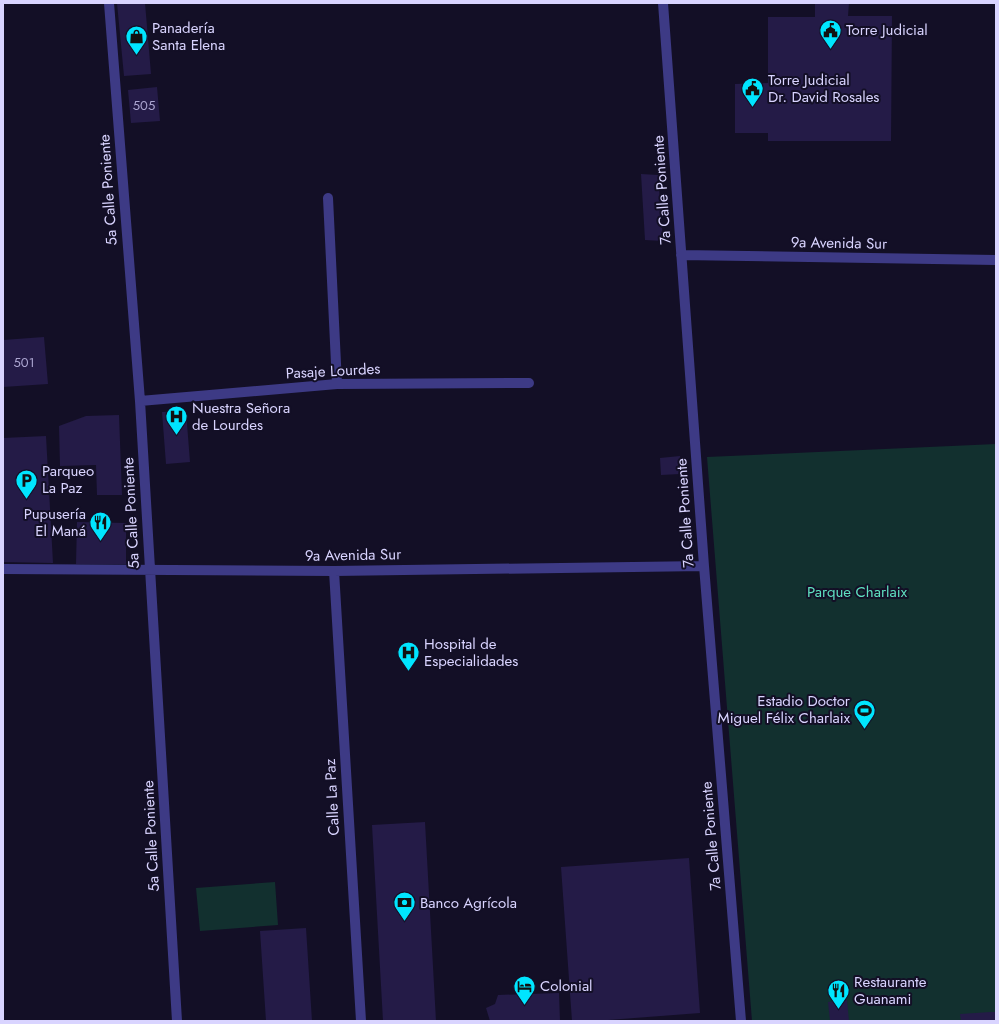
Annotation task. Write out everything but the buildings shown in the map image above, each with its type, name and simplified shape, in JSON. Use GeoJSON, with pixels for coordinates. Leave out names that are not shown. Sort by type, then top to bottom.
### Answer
{"type":"FeatureCollection","features":[{"type":"Feature","properties":{"kind":"street","name":"5a Calle Poniente"},"geometry":{"type":"LineString","coordinates":[[109,3],[140,401],[177,1021]]}},
{"type":"Feature","properties":{"kind":"street","name":"7a Calle Poniente"},"geometry":{"type":"LineString","coordinates":[[663,3],[704,566],[741,1021]]}},
{"type":"Feature","properties":{"kind":"street"},"geometry":{"type":"LineString","coordinates":[[328,198],[337,384]]}},
{"type":"Feature","properties":{"kind":"street","name":"9a Avenida Sur"},"geometry":{"type":"LineString","coordinates":[[681,255],[996,260]]}},
{"type":"Feature","properties":{"kind":"street","name":"Pasaje Lourdes"},"geometry":{"type":"LineString","coordinates":[[140,401],[337,384],[529,383]]}},
{"type":"Feature","properties":{"kind":"street","name":"9a Avenida Sur"},"geometry":{"type":"LineString","coordinates":[[3,569],[334,571],[704,566]]}},
{"type":"Feature","properties":{"kind":"street","name":"Calle La Paz"},"geometry":{"type":"LineString","coordinates":[[334,571],[361,1021]]}},
{"type":"Feature","properties":{"kind":"green space","name":"Estadio Doctor Miguel Félix Charlaix"},"geometry":{"type":"Polygon","coordinates":[[[996,444],[996,1021],[752,1021],[707,457],[996,444]]]}},
{"type":"Feature","properties":{"kind":"green space"},"geometry":{"type":"Polygon","coordinates":[[[275,882],[278,925],[200,931],[196,888],[275,882]]]}},
{"type":"Feature","properties":{"kind":"place","name":"Torre Judicial"},"geometry":{"type":"Point","coordinates":[830,50]}},
{"type":"Feature","properties":{"kind":"place","name":"Panadería Santa Elena"},"geometry":{"type":"Point","coordinates":[136,56]}},
{"type":"Feature","properties":{"kind":"place","name":"Torre Judicial Dr. David Rosales"},"geometry":{"type":"Point","coordinates":[752,108]}},
{"type":"Feature","properties":{"kind":"place","name":"Nuestra Señora de Lourdes"},"geometry":{"type":"Point","coordinates":[176,436]}},
{"type":"Feature","properties":{"kind":"place","name":"Parqueo La Paz"},"geometry":{"type":"Point","coordinates":[26,500]}},
{"type":"Feature","properties":{"kind":"place","name":"Pupusería El Maná"},"geometry":{"type":"Point","coordinates":[101,542]}},
{"type":"Feature","properties":{"kind":"place","name":"Hospital de Especialidades"},"geometry":{"type":"Point","coordinates":[408,672]}},
{"type":"Feature","properties":{"kind":"place","name":"Estadio Doctor Miguel Félix Charlaix"},"geometry":{"type":"Point","coordinates":[865,730]}},
{"type":"Feature","properties":{"kind":"place","name":"Banco Agrícola"},"geometry":{"type":"Point","coordinates":[404,922]}},
{"type":"Feature","properties":{"kind":"place","name":"Colonial"},"geometry":{"type":"Point","coordinates":[525,1006]}},
{"type":"Feature","properties":{"kind":"place","name":"Restaurante Guanami"},"geometry":{"type":"Point","coordinates":[839,1010]}},
{"type":"Feature","properties":{"kind":"park label","name":"Parque Charlaix"},"geometry":{"type":"Point","coordinates":[857,592]}}]}
